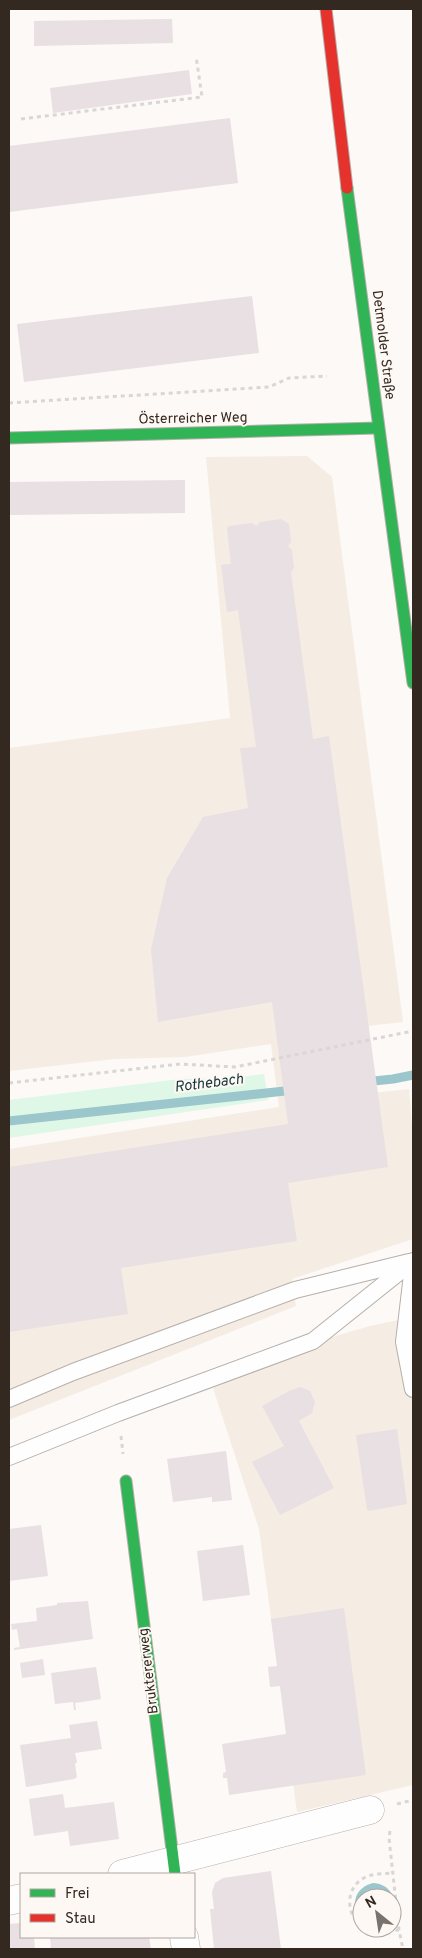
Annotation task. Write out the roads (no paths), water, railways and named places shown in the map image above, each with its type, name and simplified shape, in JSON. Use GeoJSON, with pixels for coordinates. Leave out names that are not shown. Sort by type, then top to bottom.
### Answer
{"type":"FeatureCollection","features":[{"type":"Feature","properties":{"kind":"street","name":"Detmolder Straße"},"geometry":{"type":"LineString","coordinates":[[326,9],[340,135],[413,683]]}},
{"type":"Feature","properties":{"kind":"street","name":"Österreicher Weg"},"geometry":{"type":"LineString","coordinates":[[9,438],[378,428]]}},
{"type":"Feature","properties":{"kind":"street","name":"Bruktererweg"},"geometry":{"type":"LineString","coordinates":[[126,1481],[174,1868]]}},
{"type":"Feature","properties":{"kind":"street"},"geometry":{"type":"LineString","coordinates":[[131,1873],[174,1868],[381,1817]]}},
{"type":"Feature","properties":{"kind":"lane"},"geometry":{"type":"LineString","coordinates":[[9,1399],[73,1372],[295,1290],[413,1261]]}},
{"type":"Feature","properties":{"kind":"lane"},"geometry":{"type":"LineString","coordinates":[[9,1457],[118,1413],[313,1341],[413,1261]]}},
{"type":"Feature","properties":{"kind":"lane"},"geometry":{"type":"LineString","coordinates":[[413,1266],[404,1342],[413,1388]]}},
{"type":"Feature","properties":{"kind":"water"},"geometry":{"type":"Polygon","coordinates":[[[373,1883],[387,1888],[362,1888],[373,1883]]]}},
{"type":"Feature","properties":{"kind":"waterway","name":"Rothebach"},"geometry":{"type":"LineString","coordinates":[[364,1082],[413,1075]]}},
{"type":"Feature","properties":{"kind":"waterway","name":"Rothebach"},"geometry":{"type":"LineString","coordinates":[[9,1121],[294,1090]]}}]}
